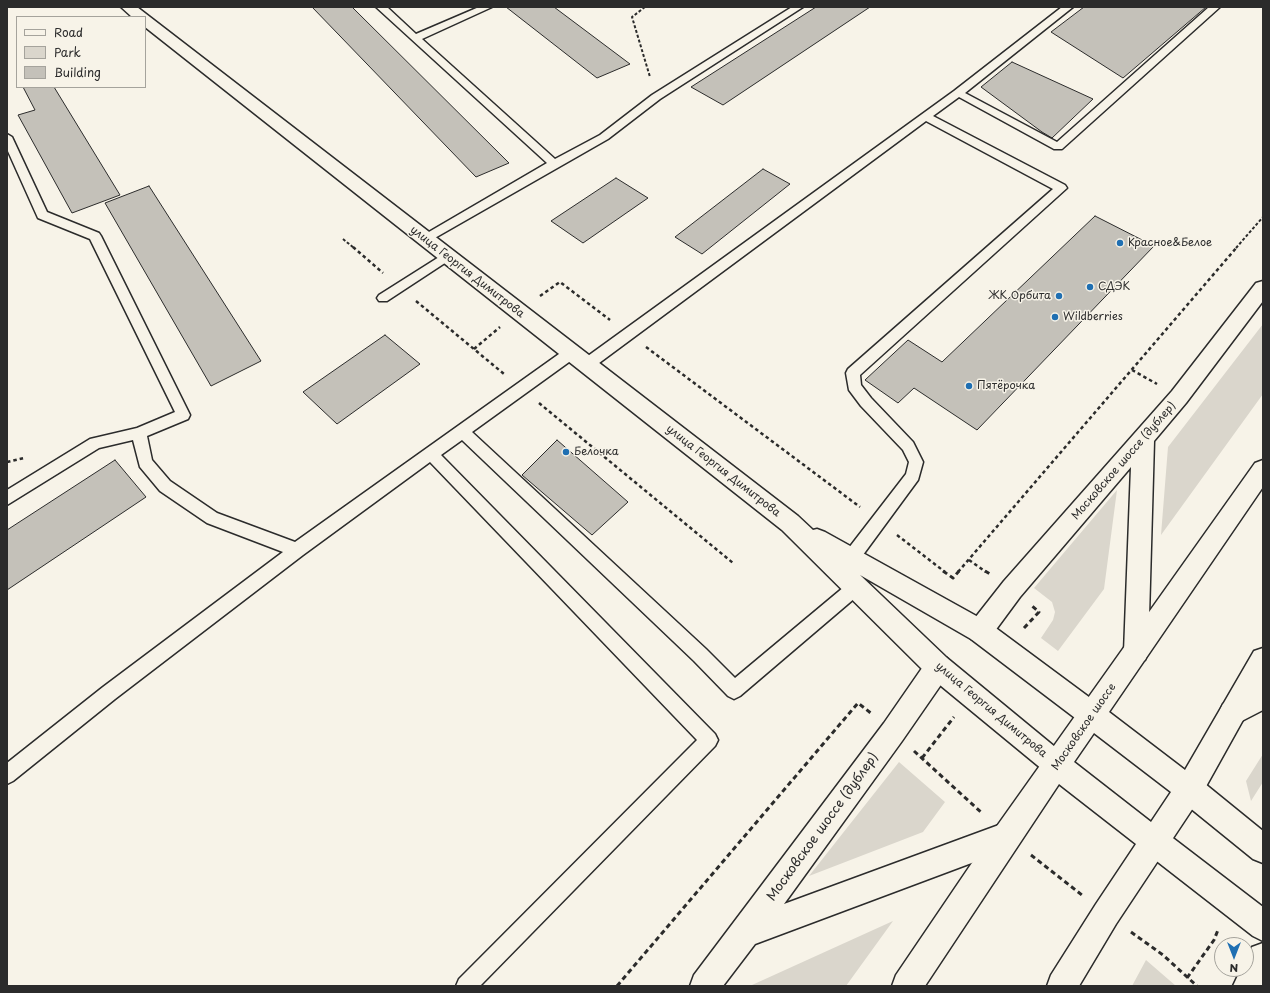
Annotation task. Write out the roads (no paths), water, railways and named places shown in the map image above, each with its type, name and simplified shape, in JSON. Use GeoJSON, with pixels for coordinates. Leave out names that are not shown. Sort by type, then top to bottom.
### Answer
{"type":"FeatureCollection","features":[{"type":"Feature","properties":{"kind":"main road"},"geometry":{"type":"LineString","coordinates":[[128,7],[140,16]]}},
{"type":"Feature","properties":{"kind":"main road","name":"улица Георгия Димитрова"},"geometry":{"type":"LineString","coordinates":[[146,21],[790,523],[938,667],[1058,765],[1263,926]]}},
{"type":"Feature","properties":{"kind":"main road","name":"Московское шоссе (дублер)"},"geometry":{"type":"LineString","coordinates":[[980,631],[1012,589],[1179,397],[1263,288]]}},
{"type":"Feature","properties":{"kind":"main road"},"geometry":{"type":"LineString","coordinates":[[1136,652],[1143,440]]}},
{"type":"Feature","properties":{"kind":"main road","name":"Московское шоссе"},"geometry":{"type":"LineString","coordinates":[[907,986],[1007,836],[1058,765],[1263,469]]}},
{"type":"Feature","properties":{"kind":"main road","name":"улица Георгия Димитрова"},"geometry":{"type":"LineString","coordinates":[[790,523],[980,631],[1189,789],[1263,849]]}},
{"type":"Feature","properties":{"kind":"main road"},"geometry":{"type":"LineString","coordinates":[[1062,986],[1106,914],[1189,789],[1263,660]]}},
{"type":"Feature","properties":{"kind":"main road","name":"Московское шоссе (дублер)"},"geometry":{"type":"LineString","coordinates":[[705,986],[893,732],[938,667]]}},
{"type":"Feature","properties":{"kind":"main road"},"geometry":{"type":"LineString","coordinates":[[1232,713],[1263,696]]}},
{"type":"Feature","properties":{"kind":"main road"},"geometry":{"type":"LineString","coordinates":[[746,932],[1007,836]]}},
{"type":"Feature","properties":{"kind":"main road"},"geometry":{"type":"LineString","coordinates":[[1248,986],[1263,958]]}},
{"type":"Feature","properties":{"kind":"lane"},"geometry":{"type":"LineString","coordinates":[[381,7],[554,164]]}},
{"type":"Feature","properties":{"kind":"lane"},"geometry":{"type":"LineString","coordinates":[[415,38],[487,7]]}},
{"type":"Feature","properties":{"kind":"lane"},"geometry":{"type":"LineString","coordinates":[[426,239],[554,164],[604,137],[656,97],[798,7]]}},
{"type":"Feature","properties":{"kind":"lane"},"geometry":{"type":"LineString","coordinates":[[7,775],[109,693],[297,550],[462,431],[578,359],[628,333],[958,93],[1068,7]]}},
{"type":"Feature","properties":{"kind":"lane"},"geometry":{"type":"LineString","coordinates":[[958,93],[1058,147],[1215,7]]}},
{"type":"Feature","properties":{"kind":"lane"},"geometry":{"type":"LineString","coordinates":[[851,558],[913,476],[916,462],[908,446],[866,402],[854,386],[853,373],[1061,188],[926,116]]}},
{"type":"Feature","properties":{"kind":"lane"},"geometry":{"type":"LineString","coordinates":[[7,137],[42,215],[95,236],[183,414],[139,433],[95,443],[7,498]]}},
{"type":"Feature","properties":{"kind":"lane"},"geometry":{"type":"LineString","coordinates":[[384,298],[447,256]]}},
{"type":"Feature","properties":{"kind":"lane"},"geometry":{"type":"LineString","coordinates":[[462,431],[700,655],[734,690],[856,587]]}},
{"type":"Feature","properties":{"kind":"lane"},"geometry":{"type":"LineString","coordinates":[[139,433],[145,463],[165,486],[212,518],[297,550]]}},
{"type":"Feature","properties":{"kind":"lane"},"geometry":{"type":"LineString","coordinates":[[431,454],[709,740],[466,986]]}},
{"type":"Feature","properties":{"kind":"place","name":"Красное&Белое"},"geometry":{"type":"Point","coordinates":[1120,243]}},
{"type":"Feature","properties":{"kind":"place","name":"СДЭК"},"geometry":{"type":"Point","coordinates":[1090,287]}},
{"type":"Feature","properties":{"kind":"place","name":"ЖК Орбита"},"geometry":{"type":"Point","coordinates":[1059,296]}},
{"type":"Feature","properties":{"kind":"place","name":"Wildberries"},"geometry":{"type":"Point","coordinates":[1055,317]}},
{"type":"Feature","properties":{"kind":"place","name":"Пятёрочка"},"geometry":{"type":"Point","coordinates":[969,386]}},
{"type":"Feature","properties":{"kind":"place","name":"Белочка"},"geometry":{"type":"Point","coordinates":[566,452]}}]}
